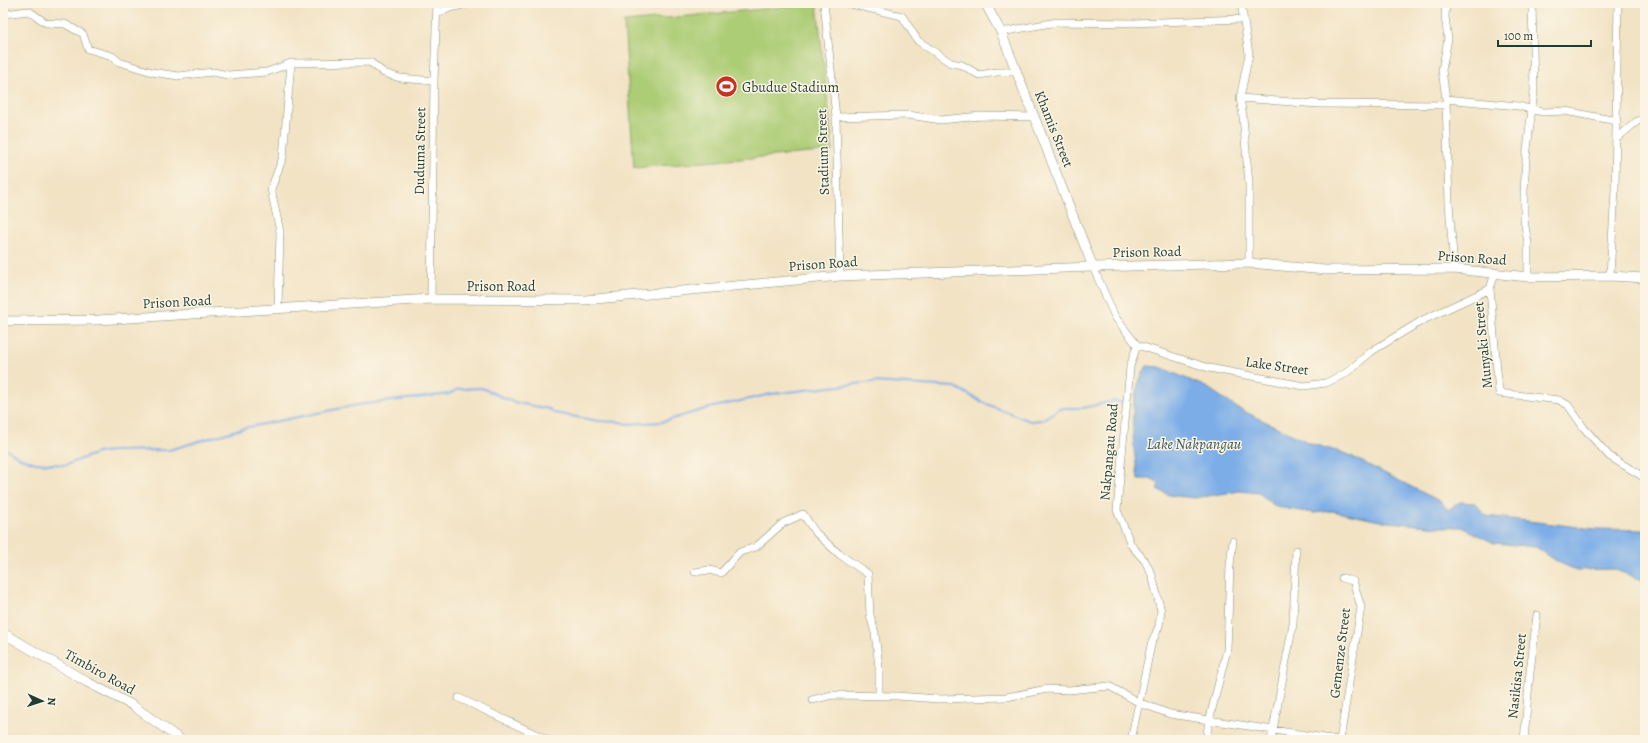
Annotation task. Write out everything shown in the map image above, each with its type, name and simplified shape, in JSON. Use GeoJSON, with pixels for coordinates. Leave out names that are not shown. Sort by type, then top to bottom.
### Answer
{"type":"FeatureCollection","features":[{"type":"Feature","properties":{"kind":"street","name":"Duduma Street"},"geometry":{"type":"LineString","coordinates":[[431,299],[434,81],[438,13],[437,3]]}},
{"type":"Feature","properties":{"kind":"street"},"geometry":{"type":"LineString","coordinates":[[438,13],[471,3]]}},
{"type":"Feature","properties":{"kind":"street","name":"Stadium Street"},"geometry":{"type":"LineString","coordinates":[[824,3],[836,117],[840,276]]}},
{"type":"Feature","properties":{"kind":"street"},"geometry":{"type":"LineString","coordinates":[[846,3],[902,16],[918,41],[952,63],[962,65],[979,75],[997,72],[1017,72]]}},
{"type":"Feature","properties":{"kind":"street","name":"Khamis Street"},"geometry":{"type":"LineString","coordinates":[[985,3],[1001,32],[1093,267]]}},
{"type":"Feature","properties":{"kind":"street"},"geometry":{"type":"LineString","coordinates":[[1241,3],[1242,19],[1249,54],[1240,98],[1249,184],[1249,264]]}},
{"type":"Feature","properties":{"kind":"street"},"geometry":{"type":"LineString","coordinates":[[1446,3],[1445,17],[1448,39],[1442,64],[1446,102],[1449,202],[1454,269]]}},
{"type":"Feature","properties":{"kind":"street"},"geometry":{"type":"LineString","coordinates":[[1528,277],[1528,243],[1524,220],[1524,192],[1534,91],[1532,3]]}},
{"type":"Feature","properties":{"kind":"street"},"geometry":{"type":"LineString","coordinates":[[1610,276],[1613,242],[1617,121],[1618,3]]}},
{"type":"Feature","properties":{"kind":"street"},"geometry":{"type":"LineString","coordinates":[[3,14],[29,11],[46,23],[65,24],[83,34],[88,50],[112,56],[119,62],[152,72],[178,76],[214,72],[228,75],[267,72],[290,63],[370,62],[384,73],[400,78],[434,81]]}},
{"type":"Feature","properties":{"kind":"street"},"geometry":{"type":"LineString","coordinates":[[1001,32],[1057,22],[1133,23],[1242,19]]}},
{"type":"Feature","properties":{"kind":"street"},"geometry":{"type":"LineString","coordinates":[[278,310],[280,232],[271,189],[283,157],[290,63]]}},
{"type":"Feature","properties":{"kind":"street"},"geometry":{"type":"LineString","coordinates":[[1240,98],[1318,104],[1446,102],[1518,106],[1544,112],[1565,111],[1617,121]]}},
{"type":"Feature","properties":{"kind":"street"},"geometry":{"type":"LineString","coordinates":[[836,117],[909,115],[940,120],[980,116],[1034,117]]}},
{"type":"Feature","properties":{"kind":"street"},"geometry":{"type":"LineString","coordinates":[[1616,139],[1636,122],[1645,118]]}},
{"type":"Feature","properties":{"kind":"street","name":"Prison Road"},"geometry":{"type":"LineString","coordinates":[[3,321],[98,320],[278,310],[431,299],[585,300],[840,276],[1093,267],[1249,264],[1325,270],[1454,269],[1528,277],[1610,276],[1645,278]]}},
{"type":"Feature","properties":{"kind":"street"},"geometry":{"type":"LineString","coordinates":[[1093,267],[1115,318],[1137,346]]}},
{"type":"Feature","properties":{"kind":"street"},"geometry":{"type":"LineString","coordinates":[[1490,289],[1495,273]]}},
{"type":"Feature","properties":{"kind":"street","name":"Lake Street"},"geometry":{"type":"LineString","coordinates":[[1137,346],[1209,368],[1269,380],[1304,386],[1326,383],[1346,373],[1372,351],[1423,320],[1490,289]]}},
{"type":"Feature","properties":{"kind":"street","name":"Munyaki Street"},"geometry":{"type":"LineString","coordinates":[[1490,289],[1499,393],[1559,400],[1568,405],[1584,428],[1610,456],[1644,478]]}},
{"type":"Feature","properties":{"kind":"street","name":"Nakpangau Road"},"geometry":{"type":"LineString","coordinates":[[1131,740],[1151,645],[1159,626],[1162,610],[1152,575],[1145,561],[1131,545],[1117,510],[1130,367],[1137,346]]}},
{"type":"Feature","properties":{"kind":"street"},"geometry":{"type":"LineString","coordinates":[[694,572],[708,570],[721,573],[740,552],[756,547],[783,523],[803,514],[815,532],[839,554],[868,574],[870,615],[879,667],[879,695]]}},
{"type":"Feature","properties":{"kind":"street"},"geometry":{"type":"LineString","coordinates":[[1206,740],[1227,650],[1230,565],[1233,541]]}},
{"type":"Feature","properties":{"kind":"street"},"geometry":{"type":"LineString","coordinates":[[1271,740],[1293,624],[1296,550]]}},
{"type":"Feature","properties":{"kind":"street","name":"Gemenze Street"},"geometry":{"type":"LineString","coordinates":[[1339,740],[1361,607],[1353,581],[1342,578]]}},
{"type":"Feature","properties":{"kind":"street","name":"Nasikisa Street"},"geometry":{"type":"LineString","coordinates":[[1524,740],[1537,615]]}},
{"type":"Feature","properties":{"kind":"street","name":"Timbiro Road"},"geometry":{"type":"LineString","coordinates":[[3,633],[87,682],[132,705],[181,740]]}},
{"type":"Feature","properties":{"kind":"street"},"geometry":{"type":"LineString","coordinates":[[812,700],[832,695],[879,695],[939,699],[1007,696],[1047,689],[1069,690],[1109,686],[1140,703],[1170,714],[1209,722],[1273,729],[1339,740]]}},
{"type":"Feature","properties":{"kind":"street"},"geometry":{"type":"LineString","coordinates":[[459,698],[548,740]]}},
{"type":"Feature","properties":{"kind":"green space","name":"Gbudue Stadium"},"geometry":{"type":"Polygon","coordinates":[[[817,4],[833,151],[634,168],[624,22],[817,4]]]}},
{"type":"Feature","properties":{"kind":"water","name":"Lake Nakpangau"},"geometry":{"type":"Polygon","coordinates":[[[1147,366],[1160,367],[1208,388],[1237,408],[1312,444],[1347,454],[1441,502],[1448,510],[1460,502],[1475,503],[1486,516],[1595,529],[1645,530],[1645,581],[1613,569],[1576,570],[1558,562],[1536,547],[1494,543],[1462,527],[1437,527],[1380,521],[1332,511],[1314,513],[1276,507],[1259,493],[1240,491],[1194,498],[1169,495],[1157,489],[1159,485],[1153,479],[1138,479],[1133,436],[1134,407],[1140,379],[1147,366]]]}},
{"type":"Feature","properties":{"kind":"waterway"},"geometry":{"type":"LineString","coordinates":[[3,447],[20,458],[36,463],[66,465],[97,453],[111,451],[169,450],[244,428],[357,405],[449,394],[459,389],[482,388],[513,402],[549,409],[554,413],[599,421],[620,422],[627,424],[662,422],[705,409],[771,394],[873,382],[955,387],[984,403],[1030,421],[1042,420],[1059,409],[1083,408],[1114,401],[1125,403]]}},
{"type":"Feature","properties":{"kind":"place","name":"Gbudue Stadium"},"geometry":{"type":"Point","coordinates":[727,87]}}]}
